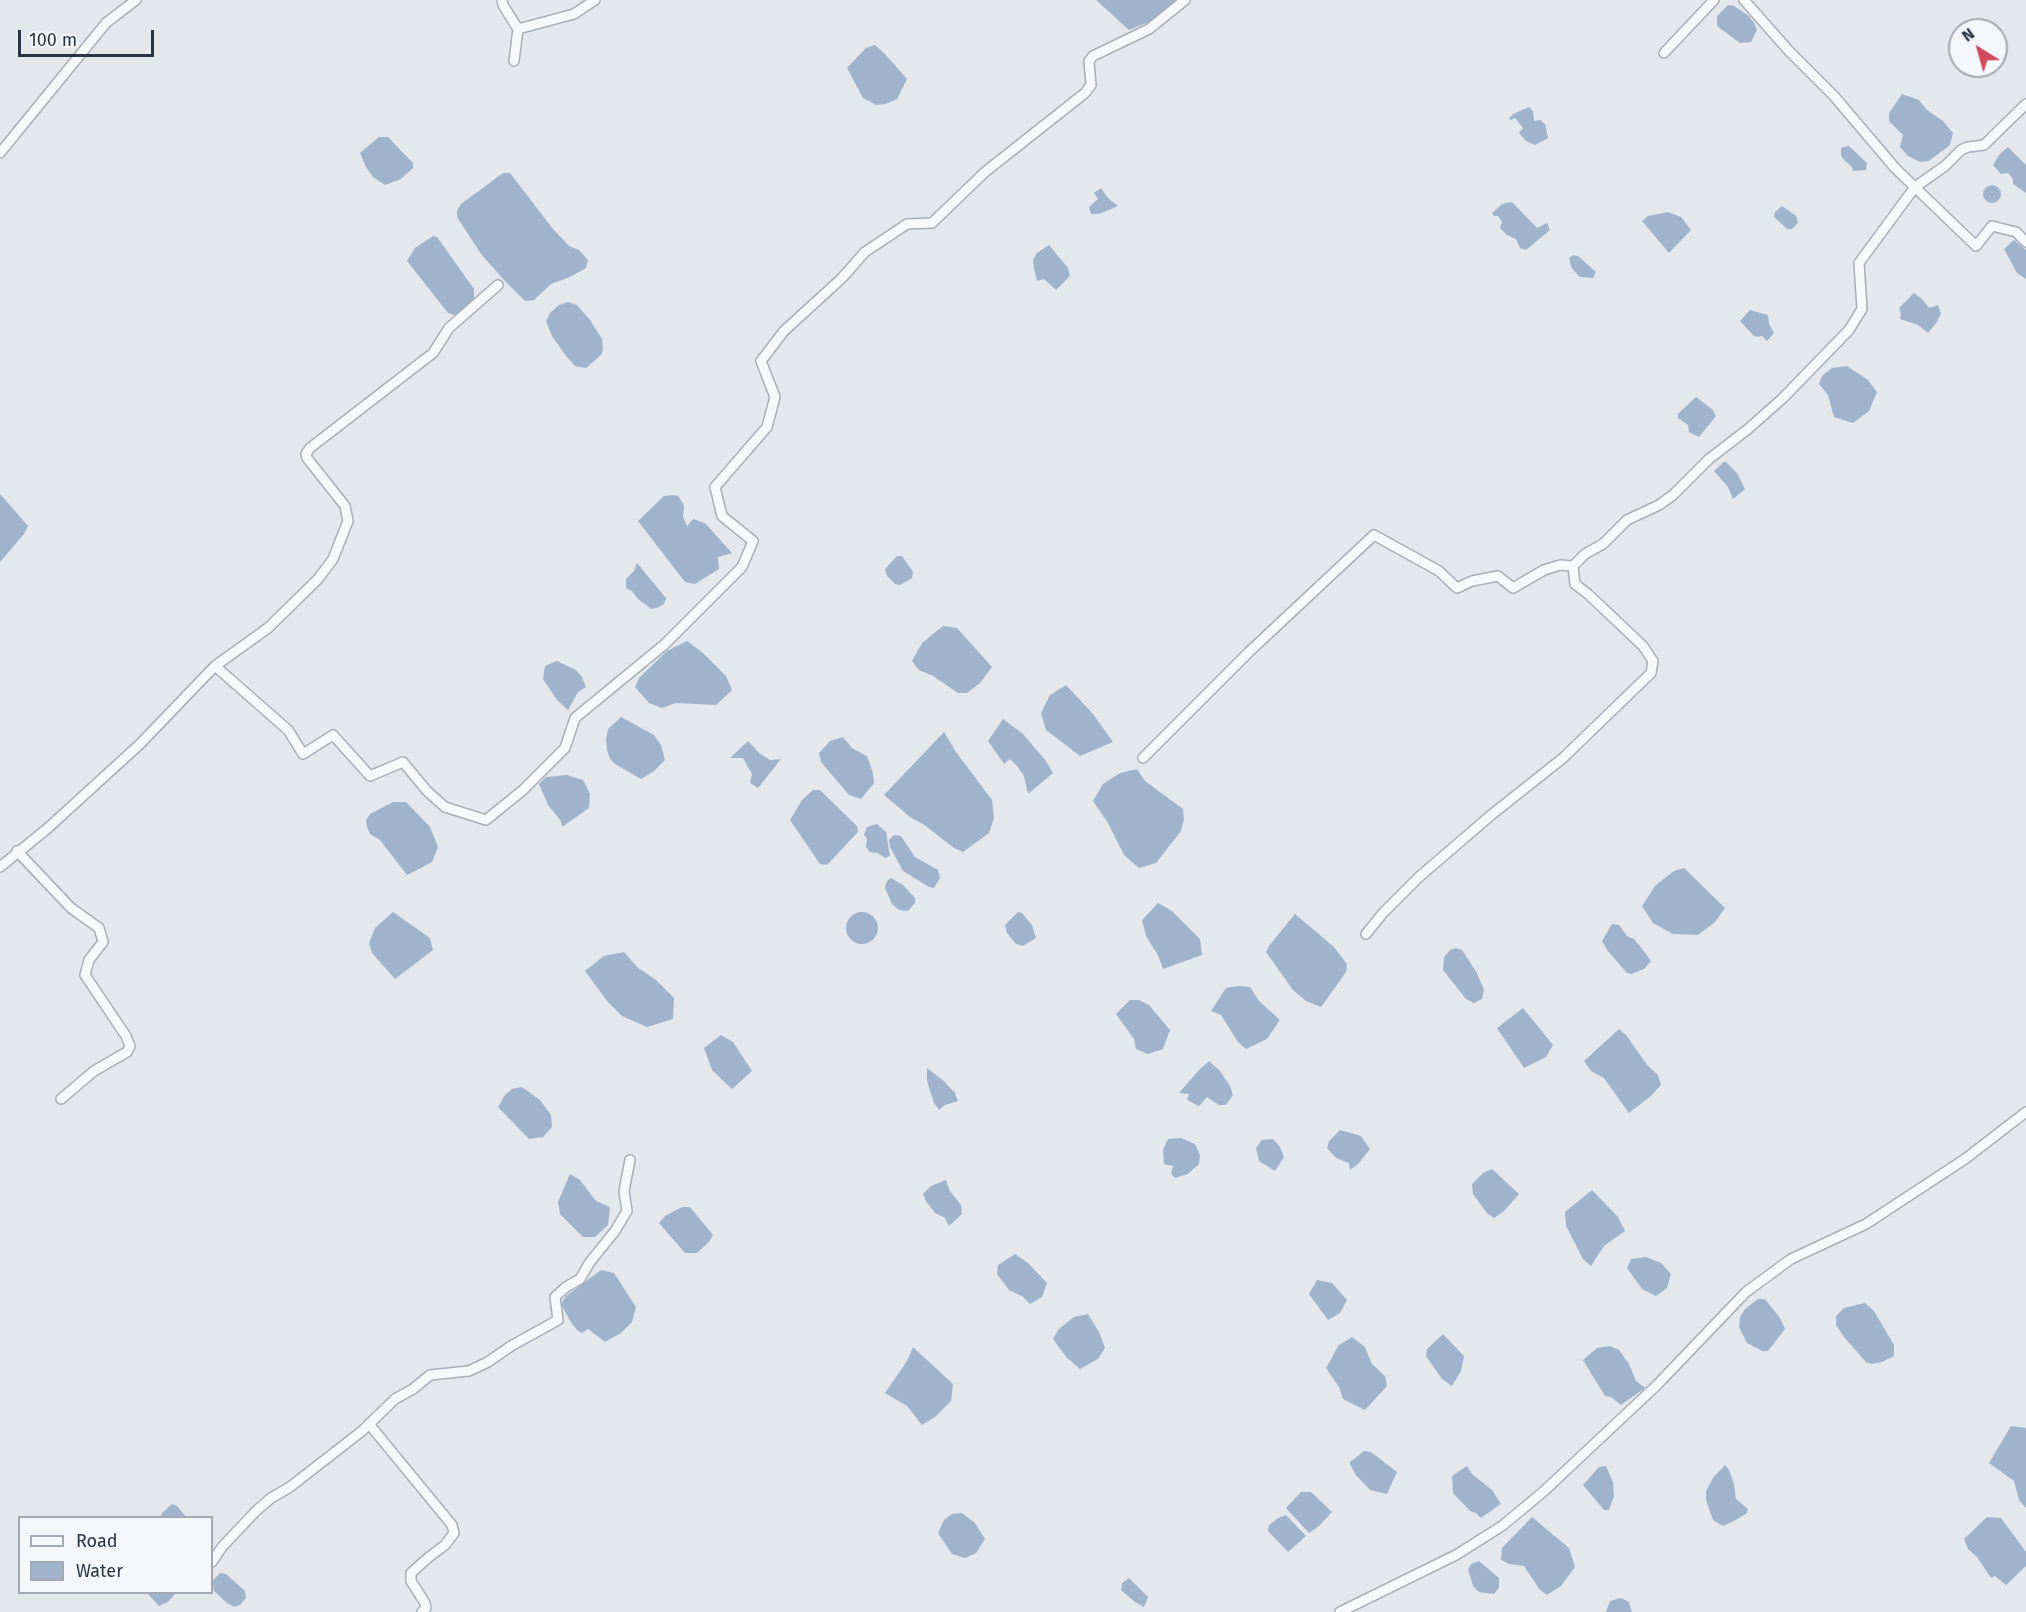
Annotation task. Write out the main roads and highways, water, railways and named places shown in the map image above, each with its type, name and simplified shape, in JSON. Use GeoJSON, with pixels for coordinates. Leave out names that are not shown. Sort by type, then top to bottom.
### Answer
{"type":"FeatureCollection","features":[{"type":"Feature","properties":{"kind":"water"},"geometry":{"type":"Polygon","coordinates":[[[1096,0],[1175,0],[1166,10],[1149,22],[1129,30],[1096,0]]]}},
{"type":"Feature","properties":{"kind":"water"},"geometry":{"type":"Polygon","coordinates":[[[1728,5],[1734,6],[1749,16],[1754,23],[1757,30],[1751,42],[1740,43],[1717,26],[1717,16],[1728,5]]]}},
{"type":"Feature","properties":{"kind":"water"},"geometry":{"type":"Polygon","coordinates":[[[875,45],[907,79],[897,99],[886,104],[876,105],[863,98],[847,68],[866,48],[875,45]]]}},
{"type":"Feature","properties":{"kind":"water"},"geometry":{"type":"Polygon","coordinates":[[[1902,94],[1919,100],[1953,133],[1950,145],[1929,161],[1920,162],[1908,156],[1900,147],[1903,135],[1889,121],[1889,113],[1902,94]]]}},
{"type":"Feature","properties":{"kind":"water"},"geometry":{"type":"Polygon","coordinates":[[[1529,107],[1533,111],[1534,121],[1540,120],[1545,124],[1548,138],[1535,145],[1526,141],[1519,133],[1523,128],[1515,118],[1509,119],[1513,114],[1529,107]]]}},
{"type":"Feature","properties":{"kind":"water"},"geometry":{"type":"Polygon","coordinates":[[[379,137],[388,137],[413,163],[413,168],[401,179],[385,185],[373,177],[360,153],[379,137]]]}},
{"type":"Feature","properties":{"kind":"water"},"geometry":{"type":"Polygon","coordinates":[[[1849,146],[1867,163],[1866,170],[1853,171],[1841,156],[1841,148],[1849,146]]]}},
{"type":"Feature","properties":{"kind":"water"},"geometry":{"type":"Polygon","coordinates":[[[2008,147],[2026,165],[2026,193],[2013,184],[2013,179],[2008,173],[2001,174],[1993,165],[2008,147]]]}},
{"type":"Feature","properties":{"kind":"water"},"geometry":{"type":"Polygon","coordinates":[[[503,173],[510,173],[553,229],[569,246],[579,250],[588,260],[586,268],[551,284],[534,300],[525,301],[504,280],[481,254],[457,217],[461,204],[503,173]]]}},
{"type":"Feature","properties":{"kind":"water"},"geometry":{"type":"Polygon","coordinates":[[[1988,185],[1996,185],[2001,190],[1999,201],[1988,203],[1983,198],[1983,190],[1988,185]]]}},
{"type":"Feature","properties":{"kind":"water"},"geometry":{"type":"Polygon","coordinates":[[[1101,188],[1118,206],[1099,214],[1091,214],[1089,207],[1098,199],[1094,193],[1101,188]]]}},
{"type":"Feature","properties":{"kind":"water"},"geometry":{"type":"Polygon","coordinates":[[[1512,202],[1537,228],[1547,223],[1550,230],[1526,250],[1520,248],[1516,239],[1507,235],[1500,228],[1502,222],[1492,213],[1502,204],[1512,202]]]}},
{"type":"Feature","properties":{"kind":"water"},"geometry":{"type":"Polygon","coordinates":[[[1782,206],[1796,216],[1798,223],[1792,229],[1787,229],[1774,217],[1775,212],[1782,206]]]}},
{"type":"Feature","properties":{"kind":"water"},"geometry":{"type":"Polygon","coordinates":[[[1668,212],[1681,217],[1691,230],[1669,253],[1642,221],[1648,216],[1668,212]]]}},
{"type":"Feature","properties":{"kind":"water"},"geometry":{"type":"Polygon","coordinates":[[[433,236],[437,237],[474,289],[474,301],[463,312],[454,315],[448,313],[407,261],[415,248],[433,236]]]}},
{"type":"Feature","properties":{"kind":"water"},"geometry":{"type":"Polygon","coordinates":[[[2014,240],[2026,250],[2026,279],[2017,273],[2004,249],[2014,240]]]}},
{"type":"Feature","properties":{"kind":"water"},"geometry":{"type":"Polygon","coordinates":[[[1049,245],[1068,268],[1070,276],[1056,290],[1044,279],[1037,281],[1034,268],[1033,260],[1037,253],[1049,245]]]}},
{"type":"Feature","properties":{"kind":"water"},"geometry":{"type":"Polygon","coordinates":[[[1573,255],[1578,256],[1596,272],[1593,278],[1580,277],[1576,273],[1571,267],[1569,258],[1573,255]]]}},
{"type":"Feature","properties":{"kind":"water"},"geometry":{"type":"Polygon","coordinates":[[[1914,293],[1929,308],[1938,305],[1941,313],[1928,333],[1918,325],[1900,319],[1899,308],[1914,293]]]}},
{"type":"Feature","properties":{"kind":"water"},"geometry":{"type":"Polygon","coordinates":[[[568,302],[577,305],[602,339],[601,355],[586,368],[575,366],[566,356],[552,336],[546,321],[550,313],[559,305],[568,302]]]}},
{"type":"Feature","properties":{"kind":"water"},"geometry":{"type":"Polygon","coordinates":[[[1750,310],[1768,315],[1769,324],[1774,333],[1767,341],[1762,336],[1753,335],[1740,321],[1750,310]]]}},
{"type":"Feature","properties":{"kind":"water"},"geometry":{"type":"Polygon","coordinates":[[[1847,366],[1868,380],[1877,392],[1869,411],[1853,423],[1834,417],[1828,395],[1819,384],[1822,376],[1832,368],[1847,366]]]}},
{"type":"Feature","properties":{"kind":"water"},"geometry":{"type":"Polygon","coordinates":[[[1696,397],[1712,409],[1716,416],[1699,437],[1689,432],[1688,425],[1678,418],[1678,414],[1696,397]]]}},
{"type":"Feature","properties":{"kind":"water"},"geometry":{"type":"Polygon","coordinates":[[[1725,461],[1737,473],[1745,489],[1733,499],[1728,487],[1714,471],[1725,461]]]}},
{"type":"Feature","properties":{"kind":"water"},"geometry":{"type":"Polygon","coordinates":[[[0,494],[28,526],[0,562],[0,494]]]}},
{"type":"Feature","properties":{"kind":"water"},"geometry":{"type":"Polygon","coordinates":[[[664,496],[678,496],[684,505],[683,517],[687,526],[693,519],[705,523],[732,553],[718,557],[719,569],[695,584],[685,582],[638,521],[664,496]]]}},
{"type":"Feature","properties":{"kind":"water"},"geometry":{"type":"Polygon","coordinates":[[[897,556],[902,556],[913,572],[912,578],[900,585],[895,584],[887,576],[885,569],[897,556]]]}},
{"type":"Feature","properties":{"kind":"water"},"geometry":{"type":"Polygon","coordinates":[[[637,563],[666,598],[664,604],[657,608],[651,609],[626,588],[626,579],[634,571],[637,563]]]}},
{"type":"Feature","properties":{"kind":"water"},"geometry":{"type":"Polygon","coordinates":[[[943,626],[957,628],[992,667],[980,683],[967,693],[958,693],[933,676],[919,670],[912,661],[922,643],[943,626]]]}},
{"type":"Feature","properties":{"kind":"water"},"geometry":{"type":"Polygon","coordinates":[[[687,641],[726,676],[732,690],[716,705],[676,703],[662,708],[649,703],[635,687],[639,678],[667,651],[687,641]]]}},
{"type":"Feature","properties":{"kind":"water"},"geometry":{"type":"Polygon","coordinates":[[[557,661],[576,670],[586,687],[578,692],[568,710],[557,700],[543,679],[545,666],[557,661]]]}},
{"type":"Feature","properties":{"kind":"water"},"geometry":{"type":"Polygon","coordinates":[[[1066,685],[1093,714],[1113,742],[1080,756],[1046,730],[1041,713],[1050,695],[1066,685]]]}},
{"type":"Feature","properties":{"kind":"water"},"geometry":{"type":"Polygon","coordinates":[[[621,717],[654,735],[661,745],[665,760],[641,779],[615,764],[610,759],[607,750],[608,729],[621,717]]]}},
{"type":"Feature","properties":{"kind":"water"},"geometry":{"type":"Polygon","coordinates":[[[1003,719],[1023,734],[1053,773],[1028,794],[1024,776],[1017,766],[1010,759],[1004,764],[988,741],[1003,719]]]}},
{"type":"Feature","properties":{"kind":"water"},"geometry":{"type":"Polygon","coordinates":[[[944,732],[992,800],[994,818],[989,833],[963,852],[910,817],[884,795],[944,732]]]}},
{"type":"Feature","properties":{"kind":"water"},"geometry":{"type":"Polygon","coordinates":[[[843,737],[852,748],[867,756],[873,773],[874,783],[861,799],[849,795],[821,762],[819,753],[830,741],[843,737]]]}},
{"type":"Feature","properties":{"kind":"water"},"geometry":{"type":"Polygon","coordinates":[[[748,741],[759,753],[770,760],[781,759],[758,788],[750,783],[752,774],[743,758],[730,758],[748,741]]]}},
{"type":"Feature","properties":{"kind":"water"},"geometry":{"type":"Polygon","coordinates":[[[1137,769],[1145,781],[1183,809],[1184,819],[1181,831],[1156,863],[1139,868],[1124,855],[1108,823],[1093,801],[1103,784],[1120,773],[1137,769]]]}},
{"type":"Feature","properties":{"kind":"water"},"geometry":{"type":"Polygon","coordinates":[[[567,775],[583,780],[590,794],[589,808],[562,827],[561,821],[548,805],[539,784],[546,777],[567,775]]]}},
{"type":"Feature","properties":{"kind":"water"},"geometry":{"type":"Polygon","coordinates":[[[813,790],[820,790],[857,826],[858,832],[827,865],[820,864],[790,820],[802,800],[813,790]]]}},
{"type":"Feature","properties":{"kind":"water"},"geometry":{"type":"Polygon","coordinates":[[[393,802],[406,802],[430,827],[438,847],[432,862],[407,875],[380,840],[370,834],[367,827],[366,820],[370,814],[393,802]]]}},
{"type":"Feature","properties":{"kind":"water"},"geometry":{"type":"Polygon","coordinates":[[[877,824],[886,832],[890,856],[885,858],[870,852],[866,847],[867,839],[864,835],[867,827],[877,824]]]}},
{"type":"Feature","properties":{"kind":"water"},"geometry":{"type":"Polygon","coordinates":[[[894,835],[901,836],[915,857],[938,870],[940,878],[934,888],[903,871],[890,847],[889,840],[894,835]]]}},
{"type":"Feature","properties":{"kind":"water"},"geometry":{"type":"Polygon","coordinates":[[[1684,868],[1725,908],[1715,922],[1698,935],[1673,934],[1653,923],[1642,906],[1655,886],[1674,871],[1684,868]]]}},
{"type":"Feature","properties":{"kind":"water"},"geometry":{"type":"Polygon","coordinates":[[[891,878],[903,885],[915,898],[915,903],[908,911],[899,910],[892,904],[885,888],[887,881],[891,878]]]}},
{"type":"Feature","properties":{"kind":"water"},"geometry":{"type":"Polygon","coordinates":[[[1158,903],[1172,911],[1200,939],[1202,955],[1163,969],[1158,955],[1146,936],[1142,920],[1158,903]]]}},
{"type":"Feature","properties":{"kind":"water"},"geometry":{"type":"Polygon","coordinates":[[[393,912],[430,938],[433,950],[395,979],[372,953],[369,943],[375,928],[393,912]]]}},
{"type":"Feature","properties":{"kind":"water"},"geometry":{"type":"Polygon","coordinates":[[[862,912],[873,917],[878,928],[873,939],[862,944],[851,939],[846,928],[851,917],[862,912]]]}},
{"type":"Feature","properties":{"kind":"water"},"geometry":{"type":"Polygon","coordinates":[[[1018,912],[1022,913],[1032,925],[1036,938],[1023,946],[1016,944],[1007,933],[1005,925],[1018,912]]]}},
{"type":"Feature","properties":{"kind":"water"},"geometry":{"type":"Polygon","coordinates":[[[1295,914],[1334,947],[1347,964],[1346,972],[1321,1007],[1306,1001],[1293,990],[1266,952],[1295,914]]]}},
{"type":"Feature","properties":{"kind":"water"},"geometry":{"type":"Polygon","coordinates":[[[1612,924],[1619,925],[1627,936],[1634,939],[1651,961],[1644,969],[1631,974],[1627,973],[1607,950],[1602,941],[1612,924]]]}},
{"type":"Feature","properties":{"kind":"water"},"geometry":{"type":"Polygon","coordinates":[[[1456,948],[1462,950],[1477,973],[1484,990],[1482,999],[1474,1003],[1466,999],[1443,970],[1444,957],[1450,950],[1456,948]]]}},
{"type":"Feature","properties":{"kind":"water"},"geometry":{"type":"Polygon","coordinates":[[[624,952],[637,967],[656,980],[674,998],[673,1019],[647,1027],[622,1016],[607,1001],[585,971],[604,956],[624,952]]]}},
{"type":"Feature","properties":{"kind":"water"},"geometry":{"type":"Polygon","coordinates":[[[1250,987],[1259,1001],[1280,1020],[1267,1039],[1246,1049],[1238,1042],[1221,1015],[1211,1011],[1226,988],[1250,987]]]}},
{"type":"Feature","properties":{"kind":"water"},"geometry":{"type":"Polygon","coordinates":[[[1130,1000],[1139,1000],[1149,1005],[1170,1030],[1163,1049],[1148,1054],[1136,1049],[1134,1039],[1116,1014],[1130,1000]]]}},
{"type":"Feature","properties":{"kind":"water"},"geometry":{"type":"Polygon","coordinates":[[[1523,1008],[1553,1045],[1546,1057],[1524,1068],[1497,1028],[1523,1008]]]}},
{"type":"Feature","properties":{"kind":"water"},"geometry":{"type":"Polygon","coordinates":[[[1619,1029],[1626,1035],[1648,1066],[1658,1075],[1661,1085],[1629,1113],[1604,1078],[1591,1071],[1584,1061],[1619,1029]]]}},
{"type":"Feature","properties":{"kind":"water"},"geometry":{"type":"Polygon","coordinates":[[[721,1035],[733,1042],[752,1071],[732,1089],[712,1070],[704,1048],[721,1035]]]}},
{"type":"Feature","properties":{"kind":"water"},"geometry":{"type":"Polygon","coordinates":[[[1209,1061],[1220,1071],[1230,1086],[1233,1095],[1226,1105],[1219,1105],[1207,1097],[1199,1106],[1187,1099],[1189,1094],[1179,1093],[1209,1061]]]}},
{"type":"Feature","properties":{"kind":"water"},"geometry":{"type":"Polygon","coordinates":[[[927,1068],[944,1081],[955,1093],[958,1101],[945,1105],[939,1110],[934,1103],[927,1081],[927,1068]]]}},
{"type":"Feature","properties":{"kind":"water"},"geometry":{"type":"Polygon","coordinates":[[[522,1087],[540,1100],[551,1115],[552,1127],[543,1137],[529,1139],[498,1107],[505,1095],[512,1089],[522,1087]]]}},
{"type":"Feature","properties":{"kind":"water"},"geometry":{"type":"Polygon","coordinates":[[[1340,1130],[1361,1136],[1370,1149],[1350,1170],[1349,1163],[1336,1158],[1327,1148],[1329,1141],[1340,1130]]]}},
{"type":"Feature","properties":{"kind":"water"},"geometry":{"type":"Polygon","coordinates":[[[1181,1138],[1195,1144],[1200,1155],[1199,1164],[1188,1174],[1175,1178],[1171,1173],[1173,1166],[1164,1164],[1163,1150],[1168,1139],[1181,1138]]]}},
{"type":"Feature","properties":{"kind":"water"},"geometry":{"type":"Polygon","coordinates":[[[1273,1139],[1280,1147],[1284,1157],[1275,1171],[1259,1161],[1256,1148],[1262,1140],[1273,1139]]]}},
{"type":"Feature","properties":{"kind":"water"},"geometry":{"type":"Polygon","coordinates":[[[1492,1169],[1519,1194],[1504,1211],[1494,1218],[1487,1213],[1473,1194],[1472,1184],[1483,1173],[1492,1169]]]}},
{"type":"Feature","properties":{"kind":"water"},"geometry":{"type":"Polygon","coordinates":[[[570,1174],[580,1180],[596,1201],[610,1207],[608,1225],[595,1237],[583,1237],[560,1214],[558,1202],[570,1174]]]}},
{"type":"Feature","properties":{"kind":"water"},"geometry":{"type":"Polygon","coordinates":[[[946,1180],[950,1191],[961,1205],[962,1214],[949,1226],[945,1218],[935,1213],[923,1194],[931,1186],[946,1180]]]}},
{"type":"Feature","properties":{"kind":"water"},"geometry":{"type":"Polygon","coordinates":[[[1592,1190],[1618,1217],[1625,1231],[1604,1246],[1591,1266],[1583,1259],[1566,1226],[1565,1212],[1592,1190]]]}},
{"type":"Feature","properties":{"kind":"water"},"geometry":{"type":"Polygon","coordinates":[[[682,1207],[690,1207],[713,1235],[697,1253],[685,1253],[659,1223],[665,1216],[682,1207]]]}},
{"type":"Feature","properties":{"kind":"water"},"geometry":{"type":"Polygon","coordinates":[[[1015,1254],[1028,1263],[1047,1283],[1042,1297],[1030,1304],[1022,1296],[1009,1290],[997,1274],[998,1265],[1015,1254]]]}},
{"type":"Feature","properties":{"kind":"water"},"geometry":{"type":"Polygon","coordinates":[[[1646,1257],[1661,1263],[1671,1274],[1667,1288],[1656,1296],[1642,1289],[1627,1268],[1631,1259],[1646,1257]]]}},
{"type":"Feature","properties":{"kind":"water"},"geometry":{"type":"Polygon","coordinates":[[[601,1270],[614,1273],[636,1307],[632,1322],[621,1333],[605,1342],[588,1329],[582,1333],[578,1331],[561,1304],[566,1296],[601,1270]]]}},
{"type":"Feature","properties":{"kind":"water"},"geometry":{"type":"Polygon","coordinates":[[[1317,1280],[1332,1283],[1347,1300],[1340,1313],[1328,1320],[1309,1294],[1317,1280]]]}},
{"type":"Feature","properties":{"kind":"water"},"geometry":{"type":"Polygon","coordinates":[[[1758,1299],[1765,1299],[1780,1318],[1785,1329],[1768,1351],[1762,1351],[1747,1343],[1739,1327],[1740,1317],[1745,1309],[1758,1299]]]}},
{"type":"Feature","properties":{"kind":"water"},"geometry":{"type":"Polygon","coordinates":[[[1865,1303],[1874,1311],[1894,1345],[1894,1356],[1872,1364],[1866,1362],[1836,1325],[1836,1316],[1844,1308],[1865,1303]]]}},
{"type":"Feature","properties":{"kind":"water"},"geometry":{"type":"Polygon","coordinates":[[[1088,1314],[1105,1348],[1098,1359],[1080,1369],[1067,1358],[1053,1339],[1059,1329],[1074,1317],[1088,1314]]]}},
{"type":"Feature","properties":{"kind":"water"},"geometry":{"type":"Polygon","coordinates":[[[1443,1334],[1464,1356],[1461,1371],[1452,1386],[1442,1379],[1426,1356],[1427,1349],[1443,1334]]]}},
{"type":"Feature","properties":{"kind":"water"},"geometry":{"type":"Polygon","coordinates":[[[1352,1337],[1365,1347],[1372,1364],[1385,1376],[1387,1386],[1365,1410],[1343,1399],[1339,1387],[1326,1368],[1339,1345],[1352,1337]]]}},
{"type":"Feature","properties":{"kind":"water"},"geometry":{"type":"Polygon","coordinates":[[[1610,1346],[1619,1350],[1629,1364],[1636,1381],[1645,1388],[1621,1405],[1611,1397],[1605,1396],[1583,1360],[1597,1348],[1610,1346]]]}},
{"type":"Feature","properties":{"kind":"water"},"geometry":{"type":"Polygon","coordinates":[[[913,1347],[953,1384],[951,1401],[935,1417],[922,1425],[907,1406],[885,1393],[907,1361],[913,1347]]]}},
{"type":"Feature","properties":{"kind":"water"},"geometry":{"type":"Polygon","coordinates":[[[2011,1426],[2026,1428],[2026,1508],[2019,1500],[2014,1481],[1989,1463],[2011,1426]]]}},
{"type":"Feature","properties":{"kind":"water"},"geometry":{"type":"Polygon","coordinates":[[[1364,1451],[1371,1452],[1397,1472],[1387,1494],[1370,1490],[1355,1474],[1350,1462],[1364,1451]]]}},
{"type":"Feature","properties":{"kind":"water"},"geometry":{"type":"Polygon","coordinates":[[[1725,1465],[1734,1484],[1736,1499],[1748,1509],[1747,1513],[1723,1526],[1713,1520],[1706,1500],[1706,1491],[1713,1478],[1725,1465]]]}},
{"type":"Feature","properties":{"kind":"water"},"geometry":{"type":"Polygon","coordinates":[[[1467,1466],[1472,1474],[1492,1490],[1501,1504],[1481,1518],[1470,1511],[1453,1493],[1452,1476],[1467,1466]]]}},
{"type":"Feature","properties":{"kind":"water"},"geometry":{"type":"Polygon","coordinates":[[[1606,1466],[1613,1482],[1614,1496],[1609,1510],[1604,1510],[1583,1485],[1599,1467],[1606,1466]]]}},
{"type":"Feature","properties":{"kind":"water"},"geometry":{"type":"Polygon","coordinates":[[[1301,1492],[1311,1492],[1332,1512],[1309,1533],[1286,1508],[1301,1492]]]}},
{"type":"Feature","properties":{"kind":"water"},"geometry":{"type":"Polygon","coordinates":[[[172,1504],[177,1506],[185,1516],[161,1516],[172,1504]]]}},
{"type":"Feature","properties":{"kind":"water"},"geometry":{"type":"Polygon","coordinates":[[[962,1513],[975,1523],[985,1539],[976,1553],[965,1558],[952,1554],[938,1533],[944,1520],[952,1514],[962,1513]]]}},
{"type":"Feature","properties":{"kind":"water"},"geometry":{"type":"Polygon","coordinates":[[[1286,1515],[1306,1536],[1288,1552],[1268,1531],[1269,1525],[1286,1515]]]}},
{"type":"Feature","properties":{"kind":"water"},"geometry":{"type":"Polygon","coordinates":[[[1532,1517],[1569,1548],[1575,1567],[1561,1586],[1547,1595],[1540,1590],[1524,1566],[1509,1564],[1501,1560],[1502,1548],[1532,1517]]]}},
{"type":"Feature","properties":{"kind":"water"},"geometry":{"type":"Polygon","coordinates":[[[1987,1517],[2001,1518],[2026,1552],[2026,1566],[2006,1585],[1995,1576],[1991,1578],[1977,1557],[1968,1549],[1964,1539],[1987,1517]]]}},
{"type":"Feature","properties":{"kind":"water"},"geometry":{"type":"Polygon","coordinates":[[[1479,1561],[1499,1578],[1499,1588],[1494,1594],[1479,1592],[1473,1586],[1468,1569],[1471,1564],[1479,1561]]]}},
{"type":"Feature","properties":{"kind":"water"},"geometry":{"type":"Polygon","coordinates":[[[220,1573],[226,1574],[245,1591],[246,1598],[240,1605],[234,1607],[214,1591],[213,1580],[220,1573]]]}},
{"type":"Feature","properties":{"kind":"water"},"geometry":{"type":"Polygon","coordinates":[[[1129,1578],[1148,1597],[1144,1607],[1121,1590],[1122,1583],[1129,1578]]]}},
{"type":"Feature","properties":{"kind":"water"},"geometry":{"type":"Polygon","coordinates":[[[148,1594],[175,1594],[168,1602],[159,1606],[148,1594]]]}},
{"type":"Feature","properties":{"kind":"water"},"geometry":{"type":"Polygon","coordinates":[[[1621,1598],[1629,1602],[1632,1612],[1606,1612],[1610,1601],[1621,1598]]]}}]}
